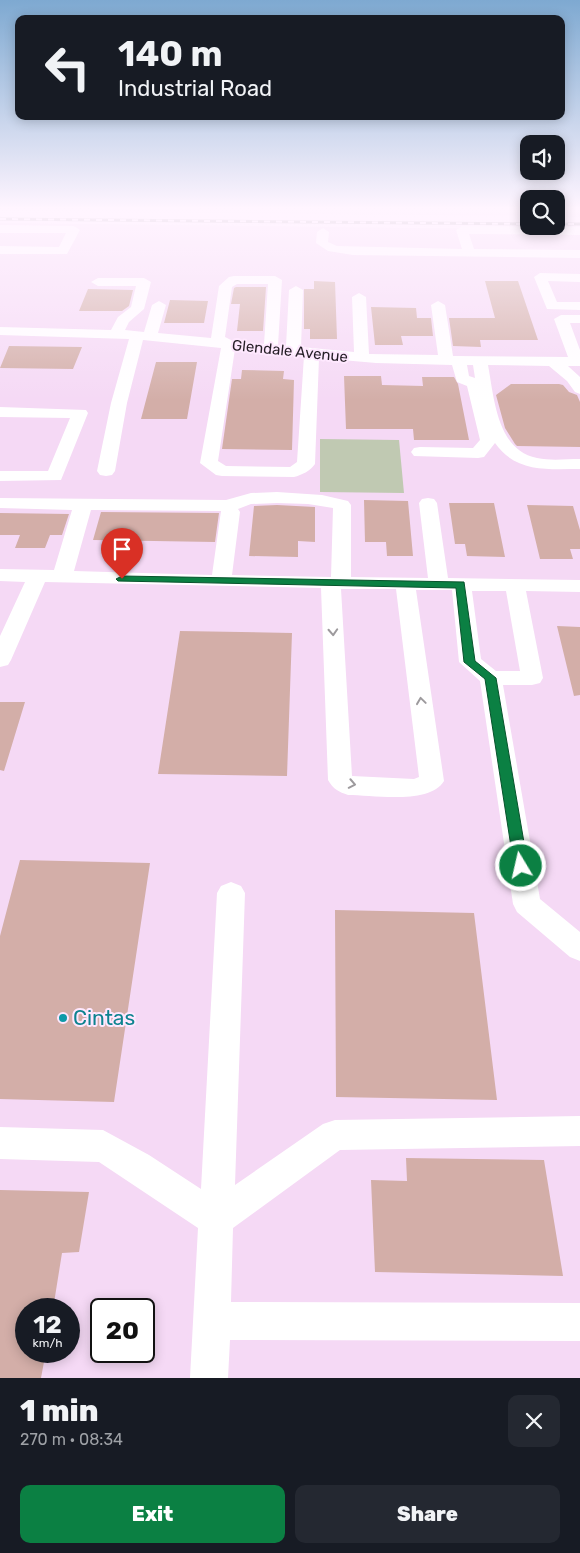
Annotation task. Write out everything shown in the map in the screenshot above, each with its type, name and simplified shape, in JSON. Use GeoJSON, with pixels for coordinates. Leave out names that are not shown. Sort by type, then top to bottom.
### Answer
{"type":"FeatureCollection","features":[{"type":"Feature","properties":{"kind":"street"},"geometry":{"type":"LineString","coordinates":[[580,278],[540,277],[552,306],[580,306]]}},
{"type":"Feature","properties":{"kind":"street"},"geometry":{"type":"LineString","coordinates":[[270,349],[275,280],[234,280],[226,286],[218,339],[229,344],[209,463],[222,471],[294,472],[306,464],[312,354]]}},
{"type":"Feature","properties":{"kind":"street"},"geometry":{"type":"LineString","coordinates":[[98,282],[144,282],[137,310],[123,320],[116,334]]}},
{"type":"Feature","properties":{"kind":"street"},"geometry":{"type":"LineString","coordinates":[[293,352],[296,290]]}},
{"type":"Feature","properties":{"kind":"street"},"geometry":{"type":"LineString","coordinates":[[359,297],[362,358]]}},
{"type":"Feature","properties":{"kind":"street"},"geometry":{"type":"LineString","coordinates":[[106,471],[119,403],[143,336],[159,305]]}},
{"type":"Feature","properties":{"kind":"street"},"geometry":{"type":"LineString","coordinates":[[420,452],[478,453],[488,441],[474,383],[462,379],[452,361],[438,305]]}},
{"type":"Feature","properties":{"kind":"street"},"geometry":{"type":"LineString","coordinates":[[579,362],[561,318],[580,319]]}},
{"type":"Feature","properties":{"kind":"street","name":"Glendale Avenue"},"geometry":{"type":"LineString","coordinates":[[0,331],[143,336],[362,358],[579,362]]}},
{"type":"Feature","properties":{"kind":"street"},"geometry":{"type":"LineString","coordinates":[[480,361],[494,427],[507,450],[521,459],[534,463],[580,464]]}},
{"type":"Feature","properties":{"kind":"street"},"geometry":{"type":"LineString","coordinates":[[553,362],[572,378],[580,389]]}},
{"type":"Feature","properties":{"kind":"street"},"geometry":{"type":"LineString","coordinates":[[0,412],[80,413],[55,476],[0,476]]}},
{"type":"Feature","properties":{"kind":"street"},"geometry":{"type":"LineString","coordinates":[[228,507],[241,500],[253,498],[316,499],[333,501],[342,505],[336,583],[340,780],[348,786],[417,788],[432,781],[405,584]]}},
{"type":"Feature","properties":{"kind":"street"},"geometry":{"type":"LineString","coordinates":[[0,503],[83,505],[222,504],[228,507],[230,512],[221,581]]}},
{"type":"Feature","properties":{"kind":"street"},"geometry":{"type":"LineString","coordinates":[[428,503],[440,584]]}},
{"type":"Feature","properties":{"kind":"street"},"geometry":{"type":"LineString","coordinates":[[62,577],[83,505]]}},
{"type":"Feature","properties":{"kind":"street"},"geometry":{"type":"LineString","coordinates":[[0,575],[221,581],[580,586]]}},
{"type":"Feature","properties":{"kind":"street"},"geometry":{"type":"LineString","coordinates":[[0,660],[38,576]]}},
{"type":"Feature","properties":{"kind":"street"},"geometry":{"type":"LineString","coordinates":[[461,585],[470,662],[491,678],[532,678],[515,585]]}},
{"type":"Feature","properties":{"kind":"street"},"geometry":{"type":"LineString","coordinates":[[491,678],[527,904],[580,949]]}},
{"type":"Feature","properties":{"kind":"street"},"geometry":{"type":"LineString","coordinates":[[209,1378],[231,893]]}},
{"type":"Feature","properties":{"kind":"street"},"geometry":{"type":"LineString","coordinates":[[216,1219],[335,1135],[580,1131]]}},
{"type":"Feature","properties":{"kind":"street"},"geometry":{"type":"LineString","coordinates":[[0,1143],[103,1146],[137,1166],[216,1219]]}},
{"type":"Feature","properties":{"kind":"street"},"geometry":{"type":"LineString","coordinates":[[212,1321],[580,1322]]}},
{"type":"Feature","properties":{"kind":"shaded area"},"geometry":{"type":"Polygon","coordinates":[[[0,271],[580,271],[580,1378],[0,1378],[0,271]]]}},
{"type":"Feature","properties":{"kind":"green space"},"geometry":{"type":"Polygon","coordinates":[[[320,439],[399,440],[404,493],[320,492],[320,439]]]}},
{"type":"Feature","properties":{"kind":"building"},"geometry":{"type":"Polygon","coordinates":[[[314,281],[335,282],[337,339],[310,339],[310,329],[304,329],[304,289],[314,289],[314,281]]]}},
{"type":"Feature","properties":{"kind":"building"},"geometry":{"type":"Polygon","coordinates":[[[485,281],[518,281],[538,340],[480,340],[481,347],[453,346],[449,318],[495,318],[485,281]]]}},
{"type":"Feature","properties":{"kind":"building"},"geometry":{"type":"Polygon","coordinates":[[[266,287],[263,331],[237,331],[240,304],[231,304],[234,288],[266,287]]]}},
{"type":"Feature","properties":{"kind":"building"},"geometry":{"type":"Polygon","coordinates":[[[88,289],[133,290],[129,306],[122,311],[79,311],[88,289]]]}},
{"type":"Feature","properties":{"kind":"building"},"geometry":{"type":"Polygon","coordinates":[[[170,300],[208,301],[204,323],[164,323],[170,300]]]}},
{"type":"Feature","properties":{"kind":"building"},"geometry":{"type":"Polygon","coordinates":[[[371,307],[416,308],[417,318],[431,318],[433,336],[401,336],[403,345],[375,345],[371,307]]]}},
{"type":"Feature","properties":{"kind":"building"},"geometry":{"type":"Polygon","coordinates":[[[9,346],[82,347],[73,369],[0,368],[9,346]]]}},
{"type":"Feature","properties":{"kind":"building"},"geometry":{"type":"Polygon","coordinates":[[[156,362],[197,362],[187,419],[141,419],[156,362]]]}},
{"type":"Feature","properties":{"kind":"building"},"geometry":{"type":"Polygon","coordinates":[[[242,370],[284,371],[283,379],[294,380],[292,450],[222,449],[232,379],[241,379],[242,370]]]}},
{"type":"Feature","properties":{"kind":"building"},"geometry":{"type":"Polygon","coordinates":[[[344,376],[381,376],[382,385],[423,386],[422,377],[454,377],[458,384],[469,440],[414,440],[413,429],[346,429],[344,376]]]}},
{"type":"Feature","properties":{"kind":"building"},"geometry":{"type":"Polygon","coordinates":[[[511,384],[559,384],[563,385],[569,392],[577,395],[580,402],[580,447],[517,446],[505,428],[496,395],[511,384]]]}},
{"type":"Feature","properties":{"kind":"building"},"geometry":{"type":"Polygon","coordinates":[[[364,500],[408,501],[413,556],[387,556],[386,542],[365,542],[364,500]]]}},
{"type":"Feature","properties":{"kind":"building"},"geometry":{"type":"Polygon","coordinates":[[[449,503],[494,503],[505,557],[467,556],[465,544],[455,544],[449,503]]]}},
{"type":"Feature","properties":{"kind":"building"},"geometry":{"type":"Polygon","coordinates":[[[527,505],[573,506],[580,530],[580,549],[570,549],[573,559],[540,559],[527,505]]]}},
{"type":"Feature","properties":{"kind":"building"},"geometry":{"type":"Polygon","coordinates":[[[254,506],[315,507],[315,542],[298,541],[298,557],[249,556],[254,506]]]}},
{"type":"Feature","properties":{"kind":"building"},"geometry":{"type":"Polygon","coordinates":[[[101,512],[219,513],[215,542],[93,540],[101,512]]]}},
{"type":"Feature","properties":{"kind":"building"},"geometry":{"type":"Polygon","coordinates":[[[0,513],[69,514],[62,535],[50,535],[45,548],[15,548],[20,535],[0,535],[0,513]]]}},
{"type":"Feature","properties":{"kind":"building"},"geometry":{"type":"Polygon","coordinates":[[[557,626],[580,627],[580,695],[574,696],[557,626]]]}},
{"type":"Feature","properties":{"kind":"building"},"geometry":{"type":"Polygon","coordinates":[[[180,631],[292,633],[287,776],[158,774],[180,631]]]}},
{"type":"Feature","properties":{"kind":"building"},"geometry":{"type":"Polygon","coordinates":[[[0,702],[25,702],[4,771],[0,770],[0,702]]]}},
{"type":"Feature","properties":{"kind":"building","name":"Cintas"},"geometry":{"type":"Polygon","coordinates":[[[20,860],[150,863],[114,1102],[0,1099],[0,936],[20,860]]]}},
{"type":"Feature","properties":{"kind":"building"},"geometry":{"type":"Polygon","coordinates":[[[335,910],[474,913],[497,1100],[336,1097],[335,910]]]}},
{"type":"Feature","properties":{"kind":"building"},"geometry":{"type":"Polygon","coordinates":[[[406,1158],[544,1160],[563,1276],[375,1272],[371,1180],[407,1181],[406,1158]]]}},
{"type":"Feature","properties":{"kind":"building"},"geometry":{"type":"Polygon","coordinates":[[[0,1190],[89,1192],[79,1252],[62,1253],[55,1298],[15,1298],[15,1363],[44,1363],[41,1378],[0,1378],[0,1190]]]}},
{"type":"Feature","properties":{"kind":"place","name":"Cintas"},"geometry":{"type":"Point","coordinates":[63,1018]}},
{"type":"Feature","properties":{"kind":"route"},"geometry":{"type":"LineString","coordinates":[[122,579],[461,585],[470,662],[491,678],[521,866]]}}]}
